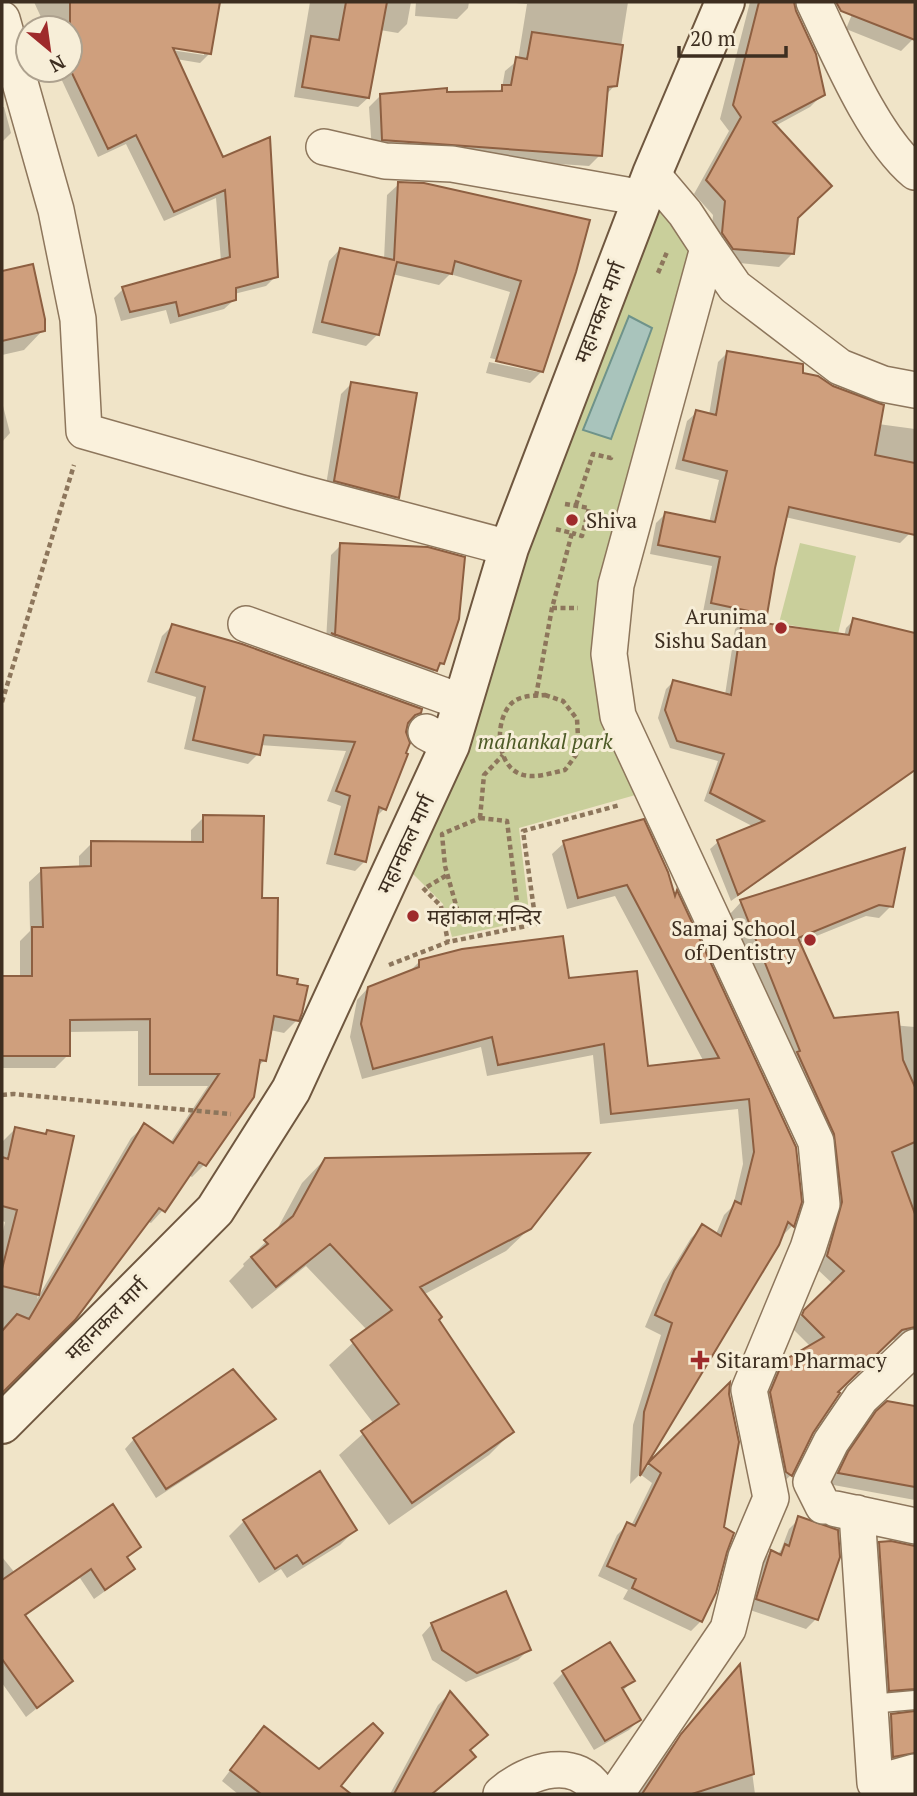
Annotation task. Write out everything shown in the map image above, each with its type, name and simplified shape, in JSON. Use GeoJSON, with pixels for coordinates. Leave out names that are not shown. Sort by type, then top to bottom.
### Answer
{"type":"FeatureCollection","features":[{"type":"Feature","properties":{"kind":"main road","name":"महानकल मार्ग"},"geometry":{"type":"LineString","coordinates":[[2,1424],[215,1210],[291,1090],[397,861],[438,739],[462,702],[509,548],[647,186],[725,2]]}},
{"type":"Feature","properties":{"kind":"street"},"geometry":{"type":"LineString","coordinates":[[814,2],[853,82],[888,142],[899,158],[915,172]]}},
{"type":"Feature","properties":{"kind":"street"},"geometry":{"type":"LineString","coordinates":[[2,19],[56,210],[75,305],[84,431],[509,548]]}},
{"type":"Feature","properties":{"kind":"street"},"geometry":{"type":"LineString","coordinates":[[324,147],[385,161],[452,164],[647,186],[685,213],[735,287],[840,367],[883,384],[915,390]]}},
{"type":"Feature","properties":{"kind":"street"},"geometry":{"type":"LineString","coordinates":[[616,1794],[728,1629],[746,1557],[771,1498],[749,1390],[808,1248],[822,1204],[816,1142],[618,716],[609,654],[616,585],[708,248]]}},
{"type":"Feature","properties":{"kind":"street"},"geometry":{"type":"LineString","coordinates":[[246,624],[462,702]]}},
{"type":"Feature","properties":{"kind":"street"},"geometry":{"type":"LineString","coordinates":[[823,1506],[811,1482],[831,1442],[861,1398],[915,1347]]}},
{"type":"Feature","properties":{"kind":"street"},"geometry":{"type":"LineString","coordinates":[[771,1498],[915,1526]]}},
{"type":"Feature","properties":{"kind":"street"},"geometry":{"type":"LineString","coordinates":[[857,1513],[876,1789],[914,1772],[915,1784]]}},
{"type":"Feature","properties":{"kind":"street"},"geometry":{"type":"LineString","coordinates":[[501,1794],[536,1773],[562,1768],[587,1777],[599,1794]]}},
{"type":"Feature","properties":{"kind":"lane"},"geometry":{"type":"LineString","coordinates":[[870,1704],[915,1700]]}},
{"type":"Feature","properties":{"kind":"path"},"geometry":{"type":"LineString","coordinates":[[651,271],[666,276]]}},
{"type":"Feature","properties":{"kind":"path"},"geometry":{"type":"LineString","coordinates":[[2,702],[84,431]]}},
{"type":"Feature","properties":{"kind":"path"},"geometry":{"type":"LineString","coordinates":[[583,450],[611,458],[615,446]]}},
{"type":"Feature","properties":{"kind":"path"},"geometry":{"type":"LineString","coordinates":[[576,505],[593,454]]}},
{"type":"Feature","properties":{"kind":"path"},"geometry":{"type":"LineString","coordinates":[[558,516],[555,529],[582,536],[589,508],[561,503]]}},
{"type":"Feature","properties":{"kind":"path"},"geometry":{"type":"LineString","coordinates":[[536,696],[552,608],[572,533]]}},
{"type":"Feature","properties":{"kind":"path"},"geometry":{"type":"LineString","coordinates":[[545,695],[563,701],[576,719],[578,737],[576,755],[565,770],[531,776],[516,773],[504,755],[498,736],[500,724],[510,705],[526,696],[536,696],[545,695]]}},
{"type":"Feature","properties":{"kind":"path"},"geometry":{"type":"LineString","coordinates":[[480,818],[484,775],[504,755]]}},
{"type":"Feature","properties":{"kind":"path"},"geometry":{"type":"LineString","coordinates":[[340,984],[448,942],[536,924],[523,831],[655,796]]}},
{"type":"Feature","properties":{"kind":"path"},"geometry":{"type":"LineString","coordinates":[[480,818],[507,821],[518,910],[461,923],[447,875],[442,834],[480,818]]}},
{"type":"Feature","properties":{"kind":"path"},"geometry":{"type":"LineString","coordinates":[[397,861],[441,906],[448,942]]}},
{"type":"Feature","properties":{"kind":"path"},"geometry":{"type":"LineString","coordinates":[[424,889],[447,875]]}},
{"type":"Feature","properties":{"kind":"path"},"geometry":{"type":"LineString","coordinates":[[2,1095],[275,1118]]}},
{"type":"Feature","properties":{"kind":"green space","name":"mahankal park"},"geometry":{"type":"Polygon","coordinates":[[[654,184],[704,243],[607,589],[646,792],[519,828],[530,920],[452,937],[443,904],[401,862],[531,502],[654,184]]]}},
{"type":"Feature","properties":{"kind":"green space"},"geometry":{"type":"Polygon","coordinates":[[[800,543],[856,556],[838,634],[779,623],[800,543]]]}},
{"type":"Feature","properties":{"kind":"water"},"geometry":{"type":"Polygon","coordinates":[[[629,316],[652,328],[611,439],[583,430],[629,316]]]}},
{"type":"Feature","properties":{"kind":"building"},"geometry":{"type":"Polygon","coordinates":[[[70,2],[220,2],[211,54],[173,48],[223,157],[270,137],[278,277],[236,288],[236,300],[179,316],[176,302],[130,312],[122,287],[230,257],[225,190],[174,212],[136,135],[108,149],[77,84],[84,84],[84,14],[70,14],[70,2]]]}},
{"type":"Feature","properties":{"kind":"building"},"geometry":{"type":"Polygon","coordinates":[[[346,2],[387,2],[369,98],[302,87],[311,36],[339,40],[346,2]]]}},
{"type":"Feature","properties":{"kind":"building"},"geometry":{"type":"Polygon","coordinates":[[[759,2],[794,2],[816,54],[825,95],[773,122],[832,186],[798,218],[794,254],[733,249],[722,233],[725,201],[706,180],[741,117],[733,105],[759,2]]]}},
{"type":"Feature","properties":{"kind":"building"},"geometry":{"type":"Polygon","coordinates":[[[836,2],[915,2],[915,40],[841,11],[836,2]]]}},
{"type":"Feature","properties":{"kind":"building"},"geometry":{"type":"Polygon","coordinates":[[[532,32],[623,45],[617,86],[608,87],[602,156],[382,140],[380,94],[447,88],[447,92],[502,91],[502,85],[511,85],[516,57],[527,59],[532,32]]]}},
{"type":"Feature","properties":{"kind":"building"},"geometry":{"type":"Polygon","coordinates":[[[398,182],[424,183],[590,220],[543,372],[496,361],[521,281],[455,261],[452,274],[397,262],[379,335],[322,322],[340,248],[394,260],[398,182]]]}},
{"type":"Feature","properties":{"kind":"building"},"geometry":{"type":"Polygon","coordinates":[[[33,264],[45,319],[45,331],[2,341],[2,271],[33,264]]]}},
{"type":"Feature","properties":{"kind":"building"},"geometry":{"type":"Polygon","coordinates":[[[727,351],[803,364],[803,373],[818,376],[833,386],[884,405],[875,455],[915,463],[915,535],[789,507],[767,615],[711,603],[720,557],[658,545],[665,512],[715,522],[727,471],[683,460],[696,410],[716,415],[727,351]]]}},
{"type":"Feature","properties":{"kind":"building"},"geometry":{"type":"Polygon","coordinates":[[[351,382],[417,393],[399,498],[334,481],[351,382]]]}},
{"type":"Feature","properties":{"kind":"building"},"geometry":{"type":"Polygon","coordinates":[[[340,543],[428,547],[465,557],[459,619],[444,664],[440,663],[437,671],[335,634],[340,543]]]}},
{"type":"Feature","properties":{"kind":"building"},"geometry":{"type":"Polygon","coordinates":[[[853,618],[915,633],[915,770],[738,895],[717,840],[764,821],[710,793],[724,754],[677,741],[665,710],[673,680],[731,695],[742,620],[849,635],[853,618]]]}},
{"type":"Feature","properties":{"kind":"building"},"geometry":{"type":"Polygon","coordinates":[[[172,624],[242,644],[422,709],[421,713],[408,723],[408,754],[386,810],[379,807],[366,862],[335,854],[350,796],[336,791],[355,742],[264,735],[260,755],[193,740],[205,687],[156,672],[172,624]]]}},
{"type":"Feature","properties":{"kind":"building"},"geometry":{"type":"Polygon","coordinates":[[[203,815],[264,816],[262,898],[278,898],[277,975],[298,979],[297,984],[308,986],[302,1013],[299,1021],[274,1016],[266,1061],[260,1060],[254,1097],[206,1166],[199,1162],[165,1212],[159,1208],[75,1320],[2,1393],[2,1331],[17,1314],[29,1319],[144,1123],[173,1143],[219,1074],[150,1074],[150,1019],[70,1020],[70,1056],[2,1056],[2,976],[32,976],[32,927],[43,927],[41,868],[91,866],[91,841],[203,842],[203,815]]]}},
{"type":"Feature","properties":{"kind":"building"},"geometry":{"type":"Polygon","coordinates":[[[644,819],[668,872],[675,896],[677,890],[796,1147],[802,1202],[794,1227],[788,1222],[779,1245],[640,1476],[644,1412],[672,1323],[655,1315],[674,1271],[702,1224],[721,1236],[735,1201],[741,1204],[754,1152],[749,1099],[611,1114],[604,1044],[498,1065],[492,1037],[373,1069],[361,1024],[368,987],[419,967],[419,960],[462,949],[563,936],[569,978],[637,971],[648,1066],[719,1058],[627,885],[578,898],[563,841],[644,819]]]}},
{"type":"Feature","properties":{"kind":"building"},"geometry":{"type":"Polygon","coordinates":[[[905,848],[893,907],[879,905],[798,938],[834,1018],[898,1012],[903,1060],[915,1087],[915,1142],[892,1152],[915,1214],[915,1327],[902,1330],[838,1392],[840,1393],[813,1433],[792,1476],[786,1472],[770,1392],[783,1361],[824,1337],[802,1315],[844,1271],[827,1256],[842,1202],[834,1134],[797,1052],[800,1051],[740,900],[905,848]]]}},
{"type":"Feature","properties":{"kind":"building"},"geometry":{"type":"Polygon","coordinates":[[[15,1127],[46,1134],[47,1130],[74,1136],[39,1295],[2,1286],[2,1269],[17,1210],[2,1206],[2,1157],[8,1159],[15,1127]]]}},
{"type":"Feature","properties":{"kind":"building"},"geometry":{"type":"Polygon","coordinates":[[[590,1153],[531,1229],[420,1287],[442,1317],[439,1320],[514,1432],[412,1503],[361,1431],[399,1404],[351,1340],[392,1310],[330,1244],[276,1287],[251,1257],[268,1244],[264,1240],[293,1216],[325,1158],[590,1153]]]}},
{"type":"Feature","properties":{"kind":"building"},"geometry":{"type":"Polygon","coordinates":[[[233,1369],[276,1419],[166,1489],[133,1438],[233,1369]]]}},
{"type":"Feature","properties":{"kind":"building"},"geometry":{"type":"Polygon","coordinates":[[[730,1382],[729,1394],[739,1442],[724,1527],[734,1533],[716,1593],[702,1622],[632,1588],[636,1579],[607,1566],[627,1522],[635,1526],[661,1473],[648,1463],[730,1382]]]}},
{"type":"Feature","properties":{"kind":"building"},"geometry":{"type":"Polygon","coordinates":[[[887,1401],[915,1406],[915,1487],[838,1473],[848,1452],[876,1411],[887,1401]]]}},
{"type":"Feature","properties":{"kind":"building"},"geometry":{"type":"Polygon","coordinates":[[[320,1471],[357,1530],[303,1564],[297,1555],[275,1569],[243,1520],[320,1471]]]}},
{"type":"Feature","properties":{"kind":"building"},"geometry":{"type":"Polygon","coordinates":[[[113,1504],[141,1547],[127,1557],[135,1569],[105,1590],[91,1569],[25,1615],[73,1681],[37,1708],[2,1659],[2,1580],[113,1504]]]}},
{"type":"Feature","properties":{"kind":"building"},"geometry":{"type":"Polygon","coordinates":[[[798,1516],[838,1530],[840,1557],[818,1620],[756,1599],[771,1550],[781,1555],[785,1544],[789,1546],[798,1516]]]}},
{"type":"Feature","properties":{"kind":"building"},"geometry":{"type":"Polygon","coordinates":[[[891,1541],[915,1546],[915,1689],[889,1691],[879,1542],[891,1541]]]}},
{"type":"Feature","properties":{"kind":"building"},"geometry":{"type":"Polygon","coordinates":[[[506,1591],[531,1650],[477,1673],[442,1650],[431,1623],[506,1591]]]}},
{"type":"Feature","properties":{"kind":"building"},"geometry":{"type":"Polygon","coordinates":[[[610,1642],[635,1681],[622,1688],[641,1720],[605,1741],[562,1671],[610,1642]]]}},
{"type":"Feature","properties":{"kind":"building"},"geometry":{"type":"Polygon","coordinates":[[[740,1664],[754,1774],[692,1794],[642,1794],[681,1734],[740,1664]]]}},
{"type":"Feature","properties":{"kind":"building"},"geometry":{"type":"Polygon","coordinates":[[[450,1691],[488,1735],[470,1750],[476,1757],[432,1794],[394,1794],[450,1691]]]}},
{"type":"Feature","properties":{"kind":"building"},"geometry":{"type":"Polygon","coordinates":[[[915,1711],[915,1753],[893,1757],[891,1714],[915,1711]]]}},
{"type":"Feature","properties":{"kind":"building"},"geometry":{"type":"Polygon","coordinates":[[[373,1723],[383,1733],[341,1786],[351,1794],[261,1794],[230,1770],[264,1726],[319,1769],[373,1723]]]}},
{"type":"Feature","properties":{"kind":"place","name":"Shiva"},"geometry":{"type":"Point","coordinates":[572,520]}},
{"type":"Feature","properties":{"kind":"place","name":"Arunima Sishu Sadan"},"geometry":{"type":"Point","coordinates":[781,628]}},
{"type":"Feature","properties":{"kind":"place","name":"महांकाल मन्दिर"},"geometry":{"type":"Point","coordinates":[413,916]}},
{"type":"Feature","properties":{"kind":"place","name":"Samaj School of Dentistry"},"geometry":{"type":"Point","coordinates":[810,940]}},
{"type":"Feature","properties":{"kind":"place","name":"Sitaram Pharmacy"},"geometry":{"type":"Point","coordinates":[700,1360]}}]}
